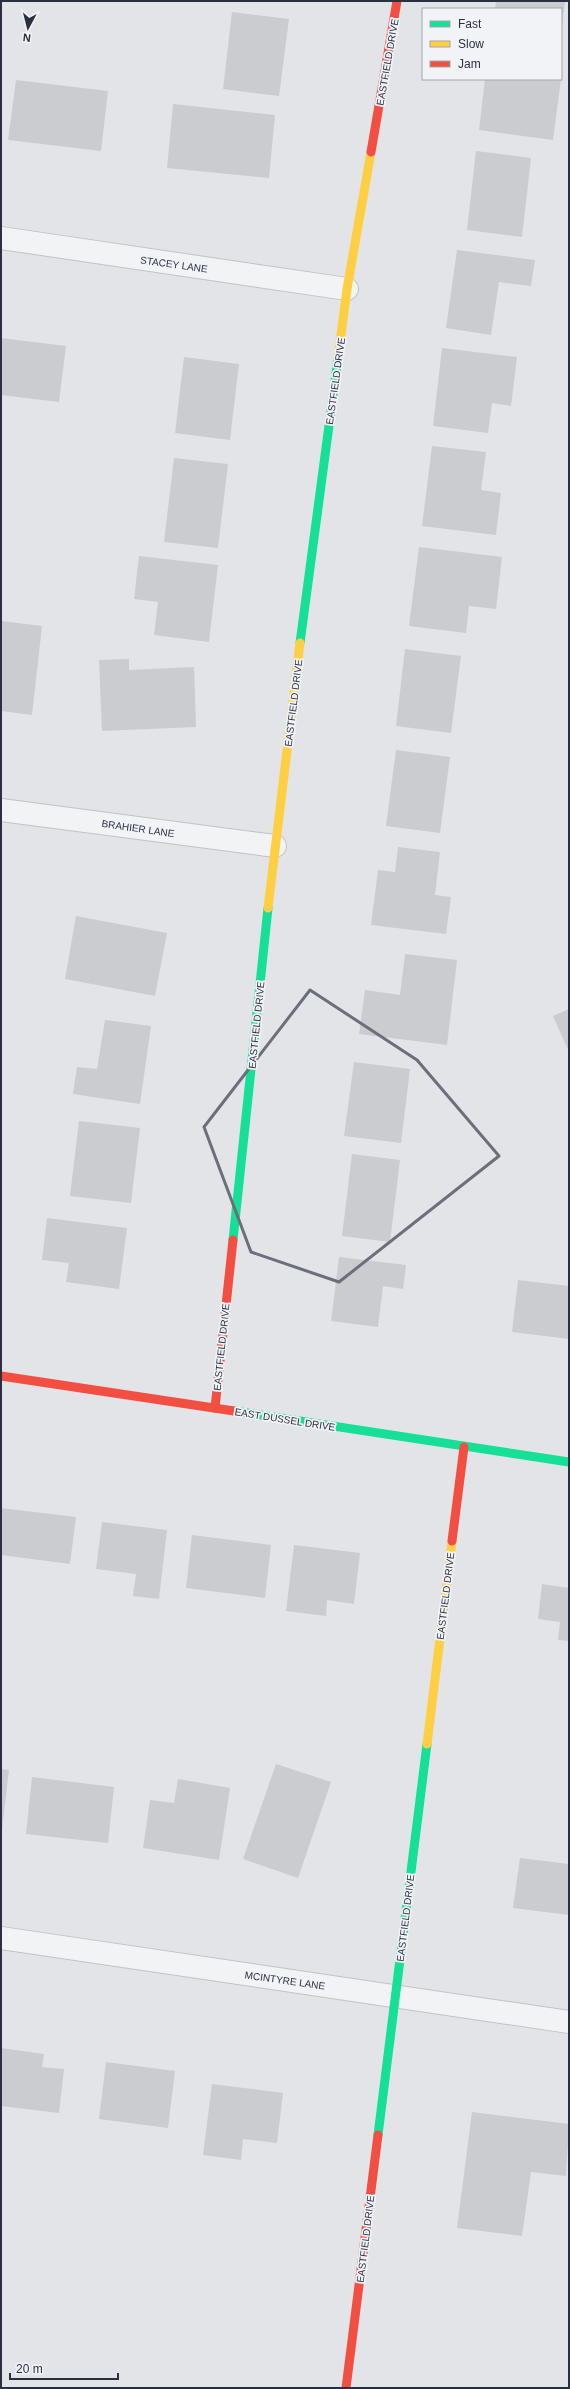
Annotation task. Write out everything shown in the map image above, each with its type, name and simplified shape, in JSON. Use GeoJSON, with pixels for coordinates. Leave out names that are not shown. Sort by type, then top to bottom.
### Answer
{"type":"FeatureCollection","features":[{"type":"Feature","properties":{"kind":"street","name":"EASTFIELD DRIVE"},"geometry":{"type":"LineString","coordinates":[[215,1408],[275,846],[311,553],[347,289],[397,1]]}},
{"type":"Feature","properties":{"kind":"street","name":"STACEY LANE"},"geometry":{"type":"LineString","coordinates":[[1,238],[347,289]]}},
{"type":"Feature","properties":{"kind":"street","name":"BRAHIER LANE"},"geometry":{"type":"LineString","coordinates":[[1,810],[275,846]]}},
{"type":"Feature","properties":{"kind":"street","name":"EAST DUSSEL DRIVE"},"geometry":{"type":"LineString","coordinates":[[1,1376],[569,1462]]}},
{"type":"Feature","properties":{"kind":"street","name":"EASTFIELD DRIVE"},"geometry":{"type":"LineString","coordinates":[[346,2388],[464,1447]]}},
{"type":"Feature","properties":{"kind":"street","name":"MCINTYRE LANE"},"geometry":{"type":"LineString","coordinates":[[1,1938],[569,2022]]}},
{"type":"Feature","properties":{"kind":"highlighted area"},"geometry":{"type":"Polygon","coordinates":[[[310,990],[417,1060],[499,1156],[339,1282],[251,1252],[204,1127],[310,990]]]}},
{"type":"Feature","properties":{"kind":"building"},"geometry":{"type":"Polygon","coordinates":[[[496,1],[565,1],[562,25],[562,8],[495,8],[496,1]]]}},
{"type":"Feature","properties":{"kind":"building"},"geometry":{"type":"Polygon","coordinates":[[[232,12],[289,19],[279,96],[223,89],[232,12]]]}},
{"type":"Feature","properties":{"kind":"building"},"geometry":{"type":"Polygon","coordinates":[[[16,80],[108,91],[101,151],[8,140],[16,80]]]}},
{"type":"Feature","properties":{"kind":"building"},"geometry":{"type":"Polygon","coordinates":[[[485,80],[561,80],[553,140],[479,130],[485,80]]]}},
{"type":"Feature","properties":{"kind":"building"},"geometry":{"type":"Polygon","coordinates":[[[173,104],[275,115],[269,178],[167,168],[173,104]]]}},
{"type":"Feature","properties":{"kind":"building"},"geometry":{"type":"Polygon","coordinates":[[[476,151],[531,158],[522,237],[467,230],[476,151]]]}},
{"type":"Feature","properties":{"kind":"building"},"geometry":{"type":"Polygon","coordinates":[[[457,250],[535,260],[531,286],[499,282],[491,335],[446,328],[457,250]]]}},
{"type":"Feature","properties":{"kind":"building"},"geometry":{"type":"Polygon","coordinates":[[[1,338],[66,346],[59,402],[1,395],[1,338]]]}},
{"type":"Feature","properties":{"kind":"building"},"geometry":{"type":"Polygon","coordinates":[[[442,348],[517,357],[511,406],[492,403],[488,433],[433,426],[442,348]]]}},
{"type":"Feature","properties":{"kind":"building"},"geometry":{"type":"Polygon","coordinates":[[[184,357],[239,364],[230,440],[175,433],[184,357]]]}},
{"type":"Feature","properties":{"kind":"building"},"geometry":{"type":"Polygon","coordinates":[[[432,446],[486,452],[481,490],[501,493],[496,535],[422,526],[432,446]]]}},
{"type":"Feature","properties":{"kind":"building"},"geometry":{"type":"Polygon","coordinates":[[[174,458],[228,464],[218,548],[164,542],[174,458]]]}},
{"type":"Feature","properties":{"kind":"building"},"geometry":{"type":"Polygon","coordinates":[[[419,547],[502,557],[496,609],[469,606],[466,633],[409,626],[419,547]]]}},
{"type":"Feature","properties":{"kind":"building"},"geometry":{"type":"Polygon","coordinates":[[[139,556],[218,565],[209,642],[154,635],[158,602],[134,599],[139,556]]]}},
{"type":"Feature","properties":{"kind":"building"},"geometry":{"type":"Polygon","coordinates":[[[1,621],[42,626],[32,715],[1,711],[1,621]]]}},
{"type":"Feature","properties":{"kind":"building"},"geometry":{"type":"Polygon","coordinates":[[[405,649],[461,656],[451,733],[396,726],[405,649]]]}},
{"type":"Feature","properties":{"kind":"building"},"geometry":{"type":"Polygon","coordinates":[[[129,659],[129,670],[194,667],[196,727],[102,731],[99,660],[129,659]]]}},
{"type":"Feature","properties":{"kind":"building"},"geometry":{"type":"Polygon","coordinates":[[[396,750],[450,757],[440,833],[386,826],[396,750]]]}},
{"type":"Feature","properties":{"kind":"building"},"geometry":{"type":"Polygon","coordinates":[[[398,847],[440,852],[435,895],[451,897],[446,934],[371,925],[378,870],[395,872],[398,847]]]}},
{"type":"Feature","properties":{"kind":"building"},"geometry":{"type":"Polygon","coordinates":[[[76,916],[167,933],[155,996],[65,979],[76,916]]]}},
{"type":"Feature","properties":{"kind":"building"},"geometry":{"type":"Polygon","coordinates":[[[405,954],[457,960],[447,1045],[359,1034],[365,990],[400,995],[405,954]]]}},
{"type":"Feature","properties":{"kind":"building"},"geometry":{"type":"Polygon","coordinates":[[[569,1009],[569,1052],[553,1016],[569,1009]]]}},
{"type":"Feature","properties":{"kind":"building"},"geometry":{"type":"Polygon","coordinates":[[[105,1020],[151,1026],[140,1104],[73,1094],[77,1067],[97,1069],[105,1020]]]}},
{"type":"Feature","properties":{"kind":"building"},"geometry":{"type":"Polygon","coordinates":[[[354,1062],[410,1069],[401,1143],[344,1136],[354,1062]]]}},
{"type":"Feature","properties":{"kind":"building"},"geometry":{"type":"Polygon","coordinates":[[[79,1121],[140,1128],[131,1203],[70,1196],[79,1121]]]}},
{"type":"Feature","properties":{"kind":"building"},"geometry":{"type":"Polygon","coordinates":[[[352,1154],[400,1160],[390,1242],[342,1236],[352,1154]]]}},
{"type":"Feature","properties":{"kind":"building"},"geometry":{"type":"Polygon","coordinates":[[[47,1218],[127,1228],[119,1289],[66,1282],[69,1263],[42,1260],[47,1218]]]}},
{"type":"Feature","properties":{"kind":"building"},"geometry":{"type":"Polygon","coordinates":[[[339,1257],[406,1265],[403,1289],[383,1286],[378,1327],[331,1321],[339,1257]]]}},
{"type":"Feature","properties":{"kind":"building"},"geometry":{"type":"Polygon","coordinates":[[[518,1280],[569,1286],[569,1339],[512,1332],[518,1280]]]}},
{"type":"Feature","properties":{"kind":"building"},"geometry":{"type":"Polygon","coordinates":[[[1,1508],[76,1517],[70,1564],[1,1555],[1,1508]]]}},
{"type":"Feature","properties":{"kind":"building"},"geometry":{"type":"Polygon","coordinates":[[[102,1522],[167,1530],[159,1599],[133,1596],[136,1574],[96,1569],[102,1522]]]}},
{"type":"Feature","properties":{"kind":"building"},"geometry":{"type":"Polygon","coordinates":[[[192,1535],[271,1545],[265,1598],[186,1588],[192,1535]]]}},
{"type":"Feature","properties":{"kind":"building"},"geometry":{"type":"Polygon","coordinates":[[[294,1545],[360,1553],[354,1604],[327,1600],[326,1616],[286,1611],[294,1545]]]}},
{"type":"Feature","properties":{"kind":"building"},"geometry":{"type":"Polygon","coordinates":[[[542,1584],[569,1588],[569,1641],[558,1640],[560,1622],[538,1619],[542,1584]]]}},
{"type":"Feature","properties":{"kind":"building"},"geometry":{"type":"Polygon","coordinates":[[[276,1764],[331,1782],[298,1878],[243,1859],[276,1764]]]}},
{"type":"Feature","properties":{"kind":"building"},"geometry":{"type":"Polygon","coordinates":[[[1,1769],[9,1770],[2,1830],[1,1830],[1,1769]]]}},
{"type":"Feature","properties":{"kind":"building"},"geometry":{"type":"Polygon","coordinates":[[[32,1777],[114,1787],[108,1843],[26,1834],[32,1777]]]}},
{"type":"Feature","properties":{"kind":"building"},"geometry":{"type":"Polygon","coordinates":[[[178,1779],[230,1788],[219,1860],[143,1848],[150,1800],[174,1803],[178,1779]]]}},
{"type":"Feature","properties":{"kind":"building"},"geometry":{"type":"Polygon","coordinates":[[[520,1858],[569,1864],[569,1915],[513,1908],[520,1858]]]}},
{"type":"Feature","properties":{"kind":"building"},"geometry":{"type":"Polygon","coordinates":[[[1,2048],[44,2054],[42,2067],[64,2069],[59,2113],[1,2106],[1,2048]]]}},
{"type":"Feature","properties":{"kind":"building"},"geometry":{"type":"Polygon","coordinates":[[[106,2062],[175,2071],[168,2128],[99,2119],[106,2062]]]}},
{"type":"Feature","properties":{"kind":"building"},"geometry":{"type":"Polygon","coordinates":[[[212,2084],[283,2093],[277,2143],[243,2139],[241,2160],[203,2155],[212,2084]]]}},
{"type":"Feature","properties":{"kind":"building"},"geometry":{"type":"Polygon","coordinates":[[[472,2112],[569,2124],[566,2176],[531,2172],[522,2236],[457,2228],[472,2112]]]}},
{"type":"Feature","properties":{"kind":"traffic: fast"},"geometry":{"type":"LineString","coordinates":[[300,643],[338,358]]}},
{"type":"Feature","properties":{"kind":"traffic: fast"},"geometry":{"type":"LineString","coordinates":[[233,1240],[268,908]]}},
{"type":"Feature","properties":{"kind":"traffic: fast"},"geometry":{"type":"LineString","coordinates":[[234,1411],[569,1462]]}},
{"type":"Feature","properties":{"kind":"traffic: fast"},"geometry":{"type":"LineString","coordinates":[[378,2135],[427,1744]]}},
{"type":"Feature","properties":{"kind":"traffic: slow"},"geometry":{"type":"LineString","coordinates":[[338,358],[347,289],[371,152]]}},
{"type":"Feature","properties":{"kind":"traffic: slow"},"geometry":{"type":"LineString","coordinates":[[268,908],[300,643]]}},
{"type":"Feature","properties":{"kind":"traffic: slow"},"geometry":{"type":"LineString","coordinates":[[427,1744],[452,1541]]}},
{"type":"Feature","properties":{"kind":"traffic: jam"},"geometry":{"type":"LineString","coordinates":[[371,152],[397,1]]}},
{"type":"Feature","properties":{"kind":"traffic: jam"},"geometry":{"type":"LineString","coordinates":[[215,1408],[233,1240]]}},
{"type":"Feature","properties":{"kind":"traffic: jam"},"geometry":{"type":"LineString","coordinates":[[1,1376],[234,1411]]}},
{"type":"Feature","properties":{"kind":"traffic: jam"},"geometry":{"type":"LineString","coordinates":[[452,1541],[464,1447]]}},
{"type":"Feature","properties":{"kind":"traffic: jam"},"geometry":{"type":"LineString","coordinates":[[346,2388],[378,2135]]}}]}
